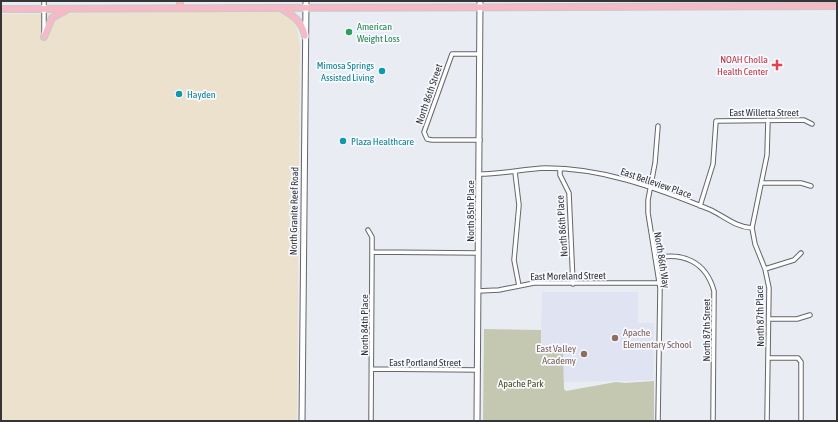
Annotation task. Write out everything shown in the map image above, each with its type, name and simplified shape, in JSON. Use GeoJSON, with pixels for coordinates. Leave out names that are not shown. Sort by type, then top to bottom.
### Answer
{"type":"FeatureCollection","features":[{"type":"Feature","properties":{"kind":"main road"},"geometry":{"type":"LineString","coordinates":[[180,1],[180,8]]}},
{"type":"Feature","properties":{"kind":"main road"},"geometry":{"type":"LineString","coordinates":[[2,9],[278,7],[306,4],[729,4],[837,6]]}},
{"type":"Feature","properties":{"kind":"main road"},"geometry":{"type":"LineString","coordinates":[[278,7],[297,19],[303,27],[305,36]]}},
{"type":"Feature","properties":{"kind":"main road"},"geometry":{"type":"LineString","coordinates":[[44,37],[52,18],[69,8]]}},
{"type":"Feature","properties":{"kind":"street"},"geometry":{"type":"LineString","coordinates":[[44,1],[44,37]]}},
{"type":"Feature","properties":{"kind":"street","name":"North Granite Reef Road"},"geometry":{"type":"LineString","coordinates":[[302,421],[306,4]]}},
{"type":"Feature","properties":{"kind":"street","name":"North 85th Place"},"geometry":{"type":"LineString","coordinates":[[477,421],[480,4]]}},
{"type":"Feature","properties":{"kind":"street","name":"North 86th Street"},"geometry":{"type":"LineString","coordinates":[[479,54],[452,54],[424,132],[427,139],[480,140]]}},
{"type":"Feature","properties":{"kind":"street","name":"North 87th Place"},"geometry":{"type":"LineString","coordinates":[[767,421],[769,319],[768,288],[765,269],[755,244],[752,228],[768,148],[768,120]]}},
{"type":"Feature","properties":{"kind":"street","name":"East Willetta Street"},"geometry":{"type":"LineString","coordinates":[[700,206],[713,164],[716,121],[804,120],[812,124]]}},
{"type":"Feature","properties":{"kind":"street","name":"North 86th Way"},"geometry":{"type":"LineString","coordinates":[[658,126],[655,163],[648,213],[659,283],[658,421]]}},
{"type":"Feature","properties":{"kind":"street","name":"East Belleview Place"},"geometry":{"type":"LineString","coordinates":[[479,174],[515,172],[546,168],[618,178],[651,188],[700,206],[739,226],[752,228]]}},
{"type":"Feature","properties":{"kind":"street","name":"North 86th Place"},"geometry":{"type":"LineString","coordinates":[[560,169],[560,175],[569,192],[573,284]]}},
{"type":"Feature","properties":{"kind":"street"},"geometry":{"type":"LineString","coordinates":[[515,172],[519,205],[514,260],[519,286]]}},
{"type":"Feature","properties":{"kind":"street"},"geometry":{"type":"LineString","coordinates":[[762,183],[801,183],[811,186]]}},
{"type":"Feature","properties":{"kind":"street","name":"North 84th Place"},"geometry":{"type":"LineString","coordinates":[[368,230],[372,237],[371,421]]}},
{"type":"Feature","properties":{"kind":"street"},"geometry":{"type":"LineString","coordinates":[[372,252],[478,253]]}},
{"type":"Feature","properties":{"kind":"street"},"geometry":{"type":"LineString","coordinates":[[765,269],[794,260],[801,253]]}},
{"type":"Feature","properties":{"kind":"street","name":"North 87th Street"},"geometry":{"type":"LineString","coordinates":[[655,258],[677,256],[692,261],[706,273],[712,285],[714,292],[713,421]]}},
{"type":"Feature","properties":{"kind":"street","name":"East Moreland Street"},"geometry":{"type":"LineString","coordinates":[[478,291],[499,290],[534,283],[659,283]]}},
{"type":"Feature","properties":{"kind":"street"},"geometry":{"type":"LineString","coordinates":[[769,319],[797,319],[810,315]]}},
{"type":"Feature","properties":{"kind":"street"},"geometry":{"type":"LineString","coordinates":[[768,358],[800,360],[801,421]]}},
{"type":"Feature","properties":{"kind":"street","name":"East Portland Street"},"geometry":{"type":"LineString","coordinates":[[372,369],[478,370]]}},
{"type":"Feature","properties":{"kind":"shaded area"},"geometry":{"type":"Polygon","coordinates":[[[273,11],[284,13],[293,17],[296,22],[300,46],[297,421],[1,421],[1,14],[273,11]]]}},
{"type":"Feature","properties":{"kind":"shaded area"},"geometry":{"type":"Polygon","coordinates":[[[542,292],[638,292],[638,323],[654,323],[653,380],[564,382],[563,351],[541,351],[542,292]]]}},
{"type":"Feature","properties":{"kind":"green space","name":"Apache Park"},"geometry":{"type":"Polygon","coordinates":[[[484,329],[541,330],[541,351],[563,351],[564,389],[566,391],[616,382],[625,383],[654,381],[654,421],[483,421],[484,329]]]}},
{"type":"Feature","properties":{"kind":"place","name":"American Weight Loss"},"geometry":{"type":"Point","coordinates":[349,32]}},
{"type":"Feature","properties":{"kind":"place","name":"NOAH Cholla Health Center"},"geometry":{"type":"Point","coordinates":[777,65]}},
{"type":"Feature","properties":{"kind":"place","name":"Mimosa Springs Assisted Living"},"geometry":{"type":"Point","coordinates":[382,71]}},
{"type":"Feature","properties":{"kind":"place","name":"Hayden"},"geometry":{"type":"Point","coordinates":[179,94]}},
{"type":"Feature","properties":{"kind":"place","name":"Plaza Healthcare"},"geometry":{"type":"Point","coordinates":[343,141]}},
{"type":"Feature","properties":{"kind":"place","name":"Apache Elementary School"},"geometry":{"type":"Point","coordinates":[615,338]}},
{"type":"Feature","properties":{"kind":"place","name":"East Valley Academy"},"geometry":{"type":"Point","coordinates":[584,354]}}]}
